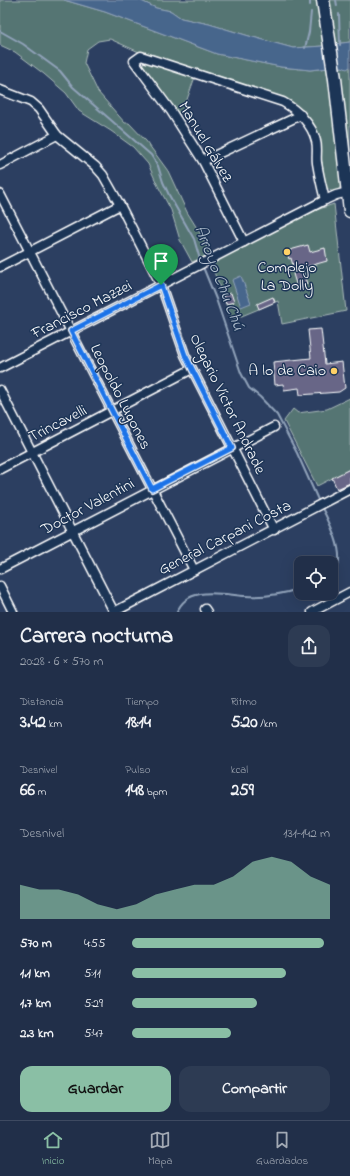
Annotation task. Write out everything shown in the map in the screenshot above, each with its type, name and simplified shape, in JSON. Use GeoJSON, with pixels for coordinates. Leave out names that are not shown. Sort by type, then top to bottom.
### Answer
{"type":"FeatureCollection","features":[{"type":"Feature","properties":{"kind":"highway"},"geometry":{"type":"LineString","coordinates":[[323,0],[335,79],[350,211]]}},
{"type":"Feature","properties":{"kind":"street","name":"Manuel Gálvez"},"geometry":{"type":"LineString","coordinates":[[244,242],[203,162],[171,111],[134,61],[141,56],[282,102],[301,115]]}},
{"type":"Feature","properties":{"kind":"street","name":"Olegario Víctor Andrade"},"geometry":{"type":"LineString","coordinates":[[0,90],[32,102],[39,109],[57,135],[95,166],[102,175],[120,206],[161,285],[185,355],[274,530]]}},
{"type":"Feature","properties":{"kind":"street"},"geometry":{"type":"LineString","coordinates":[[203,162],[301,115],[311,129],[316,142],[317,162],[325,200]]}},
{"type":"Feature","properties":{"kind":"street"},"geometry":{"type":"LineString","coordinates":[[0,165],[57,135]]}},
{"type":"Feature","properties":{"kind":"street","name":"Francisco Mazzei"},"geometry":{"type":"LineString","coordinates":[[0,368],[325,200],[348,192]]}},
{"type":"Feature","properties":{"kind":"street","name":"Leopoldo Lugones"},"geometry":{"type":"LineString","coordinates":[[0,194],[194,570]]}},
{"type":"Feature","properties":{"kind":"street"},"geometry":{"type":"LineString","coordinates":[[0,267],[120,206]]}},
{"type":"Feature","properties":{"kind":"street","name":"Trincavelli"},"geometry":{"type":"LineString","coordinates":[[0,469],[192,369]]}},
{"type":"Feature","properties":{"kind":"street"},"geometry":{"type":"LineString","coordinates":[[0,390],[114,612]]}},
{"type":"Feature","properties":{"kind":"street","name":"Doctor Valentini"},"geometry":{"type":"LineString","coordinates":[[0,569],[274,427]]}},
{"type":"Feature","properties":{"kind":"street","name":"General Carpani Costa"},"geometry":{"type":"LineString","coordinates":[[114,612],[274,530],[350,489]]}},
{"type":"Feature","properties":{"kind":"street"},"geometry":{"type":"LineString","coordinates":[[0,586],[13,612]]}},
{"type":"Feature","properties":{"kind":"street"},"geometry":{"type":"LineString","coordinates":[[312,612],[350,592]]}},
{"type":"Feature","properties":{"kind":"green space"},"geometry":{"type":"Polygon","coordinates":[[[0,0],[64,0],[105,12],[217,54],[281,67],[310,70],[329,68],[341,186],[338,190],[333,192],[325,187],[320,148],[316,133],[280,99],[139,52],[110,39],[98,41],[87,49],[84,63],[98,92],[125,123],[129,123],[146,141],[168,171],[187,212],[200,233],[210,254],[192,262],[180,240],[171,210],[148,164],[133,147],[79,111],[66,93],[44,74],[15,52],[0,45],[0,0]]]}},
{"type":"Feature","properties":{"kind":"green space"},"geometry":{"type":"Polygon","coordinates":[[[139,0],[319,0],[323,46],[293,48],[209,24],[181,18],[171,11],[156,8],[139,0]]]}},
{"type":"Feature","properties":{"kind":"green space"},"geometry":{"type":"Polygon","coordinates":[[[329,0],[350,0],[350,42],[334,44],[329,0]]]}},
{"type":"Feature","properties":{"kind":"green space"},"geometry":{"type":"Polygon","coordinates":[[[145,61],[196,74],[184,108],[178,115],[142,65],[145,61]]]}},
{"type":"Feature","properties":{"kind":"green space"},"geometry":{"type":"Polygon","coordinates":[[[350,67],[350,156],[339,68],[350,67]]]}},
{"type":"Feature","properties":{"kind":"green space","name":"Complejo La Dolly"},"geometry":{"type":"Polygon","coordinates":[[[334,204],[346,311],[282,324],[278,301],[232,320],[211,264],[287,223],[318,209],[334,204]]]}},
{"type":"Feature","properties":{"kind":"green space"},"geometry":{"type":"Polygon","coordinates":[[[350,398],[350,469],[317,486],[284,421],[293,409],[298,413],[327,409],[350,398]]]}},
{"type":"Feature","properties":{"kind":"water"},"geometry":{"type":"Polygon","coordinates":[[[64,0],[139,0],[156,8],[171,11],[181,18],[209,24],[293,48],[323,46],[329,68],[310,70],[281,67],[217,54],[105,12],[64,0]]]}},
{"type":"Feature","properties":{"kind":"water"},"geometry":{"type":"Polygon","coordinates":[[[350,42],[350,67],[347,69],[342,67],[339,68],[334,44],[350,42]]]}},
{"type":"Feature","properties":{"kind":"water"},"geometry":{"type":"Polygon","coordinates":[[[241,276],[251,303],[241,307],[232,280],[241,276]]]}},
{"type":"Feature","properties":{"kind":"building"},"geometry":{"type":"Polygon","coordinates":[[[308,245],[310,252],[325,248],[327,261],[302,268],[307,284],[297,287],[293,274],[295,273],[291,258],[289,259],[287,253],[290,252],[290,250],[308,245]]]}},
{"type":"Feature","properties":{"kind":"building"},"geometry":{"type":"Polygon","coordinates":[[[231,293],[234,302],[226,304],[223,296],[231,293]]]}},
{"type":"Feature","properties":{"kind":"building"},"geometry":{"type":"Polygon","coordinates":[[[273,297],[275,302],[259,309],[257,304],[273,297]]]}},
{"type":"Feature","properties":{"kind":"building"},"geometry":{"type":"Polygon","coordinates":[[[321,329],[325,364],[342,362],[345,388],[339,392],[300,395],[299,388],[284,390],[283,384],[275,385],[273,362],[311,358],[308,330],[321,329]]]}},
{"type":"Feature","properties":{"kind":"building"},"geometry":{"type":"Polygon","coordinates":[[[350,469],[350,483],[337,489],[332,478],[350,469]]]}},
{"type":"Feature","properties":{"kind":"waterway"},"geometry":{"type":"LineString","coordinates":[[310,0],[310,5]]}},
{"type":"Feature","properties":{"kind":"waterway"},"geometry":{"type":"LineString","coordinates":[[336,0],[337,6]]}},
{"type":"Feature","properties":{"kind":"waterway"},"geometry":{"type":"LineString","coordinates":[[305,48],[309,32],[311,12]]}},
{"type":"Feature","properties":{"kind":"waterway"},"geometry":{"type":"LineString","coordinates":[[339,14],[340,45]]}},
{"type":"Feature","properties":{"kind":"waterway","name":"Arroyo Chu Chú"},"geometry":{"type":"LineString","coordinates":[[0,31],[23,44],[60,71],[73,87],[151,155],[158,166],[169,195],[194,239],[201,263]]}},
{"type":"Feature","properties":{"kind":"waterway","name":"Arroyo Chu Chú"},"geometry":{"type":"LineString","coordinates":[[203,267],[216,299],[241,373],[249,388],[277,415],[297,453],[319,502]]}},
{"type":"Feature","properties":{"kind":"waterway"},"geometry":{"type":"LineString","coordinates":[[321,506],[334,533],[337,543],[339,553],[338,565]]}},
{"type":"Feature","properties":{"kind":"waterway","name":"Arroyo Chu Chú"},"geometry":{"type":"LineString","coordinates":[[177,612],[182,603],[198,594],[217,593],[260,596],[294,590]]}},
{"type":"Feature","properties":{"kind":"place","name":"Complejo La Dolly"},"geometry":{"type":"Point","coordinates":[287,252]}},
{"type":"Feature","properties":{"kind":"place","name":"A lo de Caio"},"geometry":{"type":"Point","coordinates":[334,371]}},
{"type":"Feature","properties":{"kind":"route"},"geometry":{"type":"LineString","coordinates":[[161,285],[185,355],[232,448],[152,489],[71,331],[161,285]]}}]}
